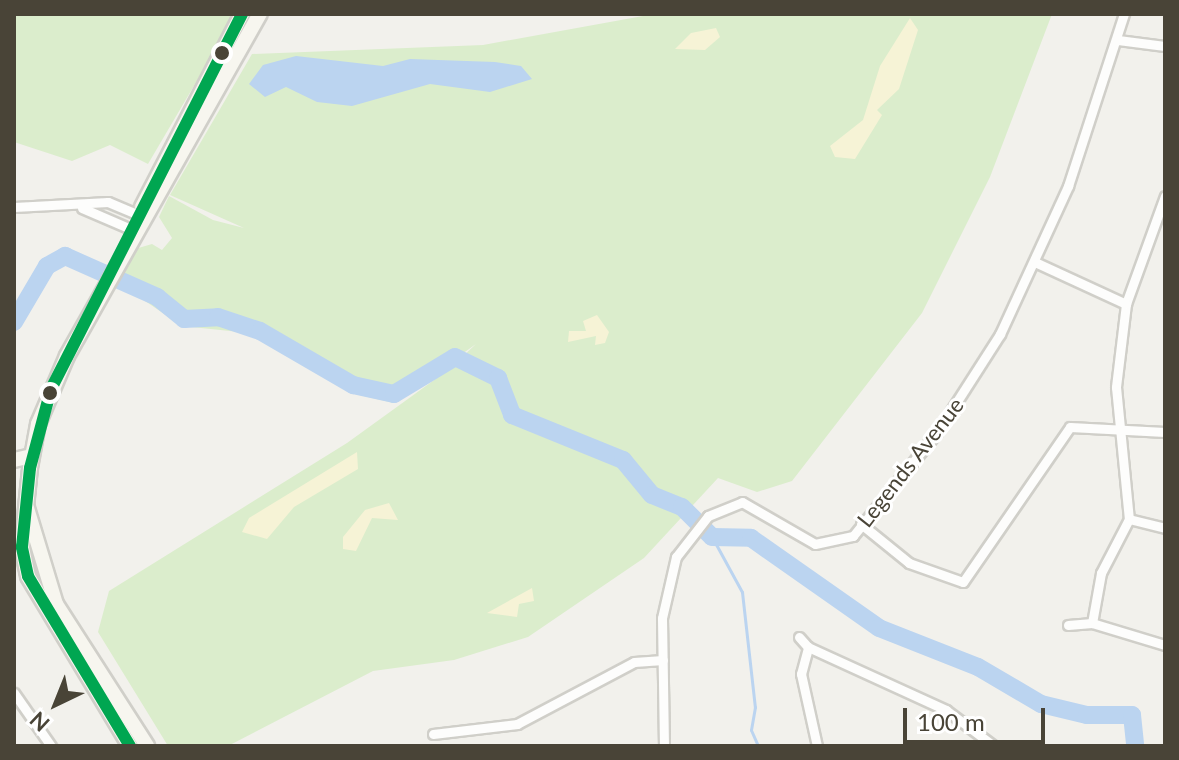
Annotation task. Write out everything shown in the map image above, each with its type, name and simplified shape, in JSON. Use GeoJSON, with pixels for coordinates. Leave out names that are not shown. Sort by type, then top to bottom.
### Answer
{"type":"FeatureCollection","features":[{"type":"Feature","properties":{"kind":"main road"},"geometry":{"type":"LineString","coordinates":[[130,746],[42,589],[27,508],[31,462],[51,389],[122,256],[242,14]]}},
{"type":"Feature","properties":{"kind":"main road"},"geometry":{"type":"LineString","coordinates":[[142,216],[260,14]]}},
{"type":"Feature","properties":{"kind":"main road"},"geometry":{"type":"LineString","coordinates":[[14,460],[31,462]]}},
{"type":"Feature","properties":{"kind":"main road"},"geometry":{"type":"LineString","coordinates":[[14,469],[31,462]]}},
{"type":"Feature","properties":{"kind":"main road"},"geometry":{"type":"LineString","coordinates":[[42,589],[147,746]]}},
{"type":"Feature","properties":{"kind":"street","name":"Legends Avenue"},"geometry":{"type":"LineString","coordinates":[[664,746],[663,660],[669,574],[690,536],[708,516],[729,504],[755,506],[803,539],[827,546],[853,536],[966,389],[1037,263],[1118,40],[1124,14]]}},
{"type":"Feature","properties":{"kind":"street"},"geometry":{"type":"LineString","coordinates":[[1118,40],[1165,46]]}},
{"type":"Feature","properties":{"kind":"street"},"geometry":{"type":"LineString","coordinates":[[1092,623],[1101,573],[1129,519],[1117,424],[1126,304],[1165,196]]}},
{"type":"Feature","properties":{"kind":"street"},"geometry":{"type":"LineString","coordinates":[[14,207],[79,207],[108,202],[142,216]]}},
{"type":"Feature","properties":{"kind":"street"},"geometry":{"type":"LineString","coordinates":[[79,207],[133,233]]}},
{"type":"Feature","properties":{"kind":"street"},"geometry":{"type":"LineString","coordinates":[[1037,263],[1126,304]]}},
{"type":"Feature","properties":{"kind":"street"},"geometry":{"type":"LineString","coordinates":[[861,524],[909,563],[963,582],[1064,432],[1082,423],[1117,424],[1165,432]]}},
{"type":"Feature","properties":{"kind":"street"},"geometry":{"type":"LineString","coordinates":[[1129,519],[1165,528]]}},
{"type":"Feature","properties":{"kind":"street"},"geometry":{"type":"LineString","coordinates":[[1068,625],[1092,623],[1165,645]]}},
{"type":"Feature","properties":{"kind":"street"},"geometry":{"type":"LineString","coordinates":[[799,637],[808,647],[946,710],[994,746]]}},
{"type":"Feature","properties":{"kind":"street"},"geometry":{"type":"LineString","coordinates":[[808,647],[801,674],[817,746]]}},
{"type":"Feature","properties":{"kind":"street"},"geometry":{"type":"LineString","coordinates":[[433,734],[517,724],[634,662],[663,660]]}},
{"type":"Feature","properties":{"kind":"street"},"geometry":{"type":"LineString","coordinates":[[14,693],[51,746]]}},
{"type":"Feature","properties":{"kind":"green space"},"geometry":{"type":"Polygon","coordinates":[[[14,14],[230,14],[232,21],[148,164],[110,145],[72,161],[14,142],[14,14]]]}},
{"type":"Feature","properties":{"kind":"green space"},"geometry":{"type":"Polygon","coordinates":[[[654,14],[1052,14],[990,177],[922,313],[792,481],[757,492],[718,478],[644,558],[528,637],[454,660],[373,671],[228,746],[168,746],[98,632],[109,591],[347,443],[448,370],[476,344],[394,403],[355,394],[249,333],[182,326],[117,282],[135,249],[152,244],[162,250],[172,238],[159,217],[169,196],[213,220],[244,228],[170,195],[252,54],[483,45],[654,14]]]}},
{"type":"Feature","properties":{"kind":"sand"},"geometry":{"type":"Polygon","coordinates":[[[910,18],[918,30],[899,89],[877,110],[882,115],[855,159],[835,157],[830,146],[863,120],[880,66],[910,18]]]}},
{"type":"Feature","properties":{"kind":"sand"},"geometry":{"type":"Polygon","coordinates":[[[716,28],[720,37],[705,50],[675,49],[691,33],[716,28]]]}},
{"type":"Feature","properties":{"kind":"sand"},"geometry":{"type":"Polygon","coordinates":[[[597,315],[609,332],[605,343],[595,345],[596,336],[568,342],[569,331],[586,331],[583,321],[597,315]]]}},
{"type":"Feature","properties":{"kind":"sand"},"geometry":{"type":"Polygon","coordinates":[[[357,452],[358,469],[294,507],[267,539],[242,532],[249,518],[357,452]]]}},
{"type":"Feature","properties":{"kind":"sand"},"geometry":{"type":"Polygon","coordinates":[[[389,503],[398,520],[372,518],[356,551],[343,549],[343,537],[365,510],[389,503]]]}},
{"type":"Feature","properties":{"kind":"sand"},"geometry":{"type":"Polygon","coordinates":[[[532,588],[534,601],[519,604],[517,617],[487,613],[532,588]]]}},
{"type":"Feature","properties":{"kind":"water"},"geometry":{"type":"Polygon","coordinates":[[[296,56],[383,66],[410,59],[495,62],[521,66],[532,79],[490,92],[430,84],[352,106],[317,102],[286,87],[265,97],[249,84],[263,65],[296,56]]]}},
{"type":"Feature","properties":{"kind":"waterway"},"geometry":{"type":"LineString","coordinates":[[14,322],[47,266],[65,256],[157,297],[184,319],[218,317],[260,331],[353,385],[394,394],[455,357],[498,378],[512,415],[623,460],[652,495],[682,507],[712,537],[751,538],[879,628],[978,667],[1041,704],[1087,715],[1132,715],[1135,746]]}},
{"type":"Feature","properties":{"kind":"waterway"},"geometry":{"type":"LineString","coordinates":[[712,537],[742,592],[755,707],[751,730],[758,746]]}},
{"type":"Feature","properties":{"kind":"transit line"},"geometry":{"type":"LineString","coordinates":[[130,746],[28,576],[22,547],[30,468],[51,389],[242,14]]}}]}
